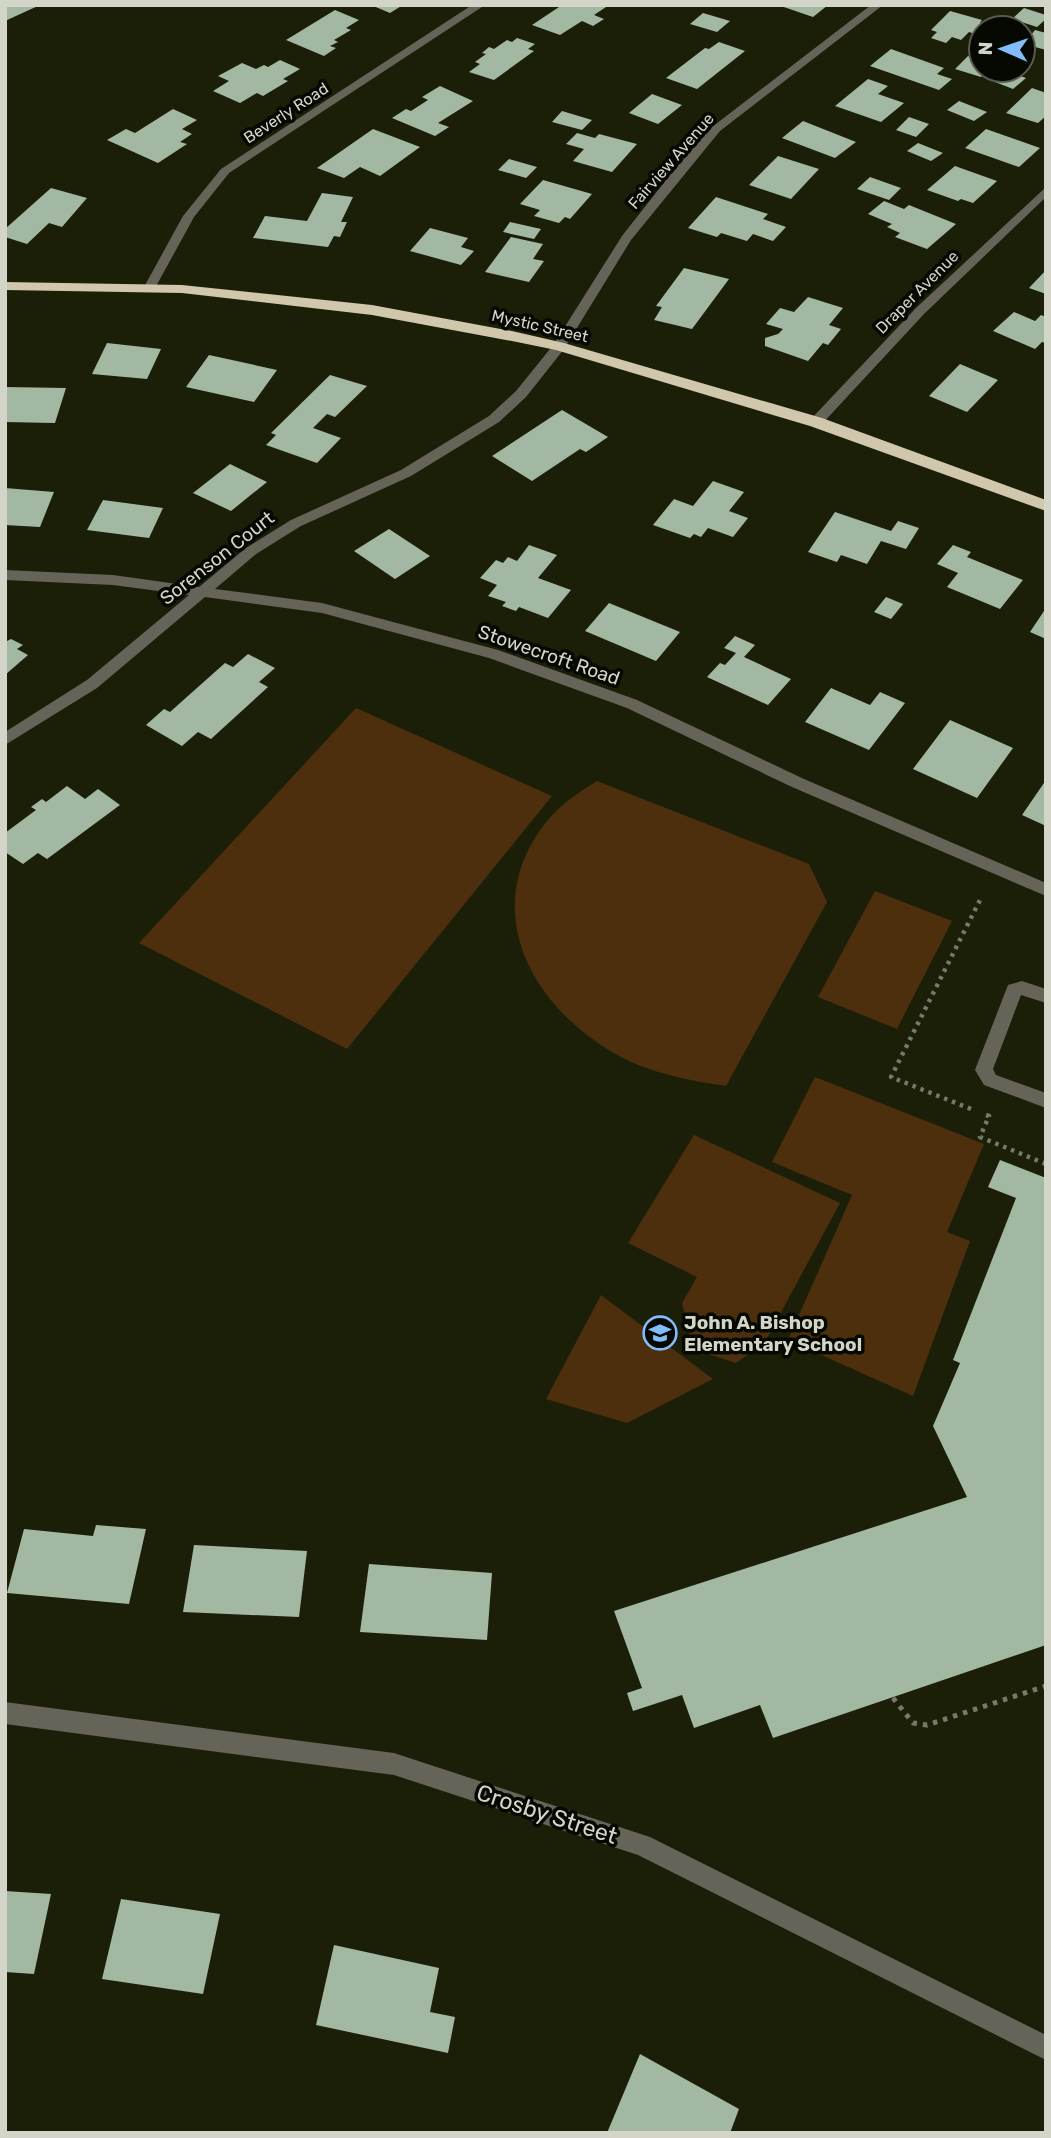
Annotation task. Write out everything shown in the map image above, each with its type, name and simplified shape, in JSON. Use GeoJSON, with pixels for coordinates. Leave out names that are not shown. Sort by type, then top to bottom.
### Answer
{"type":"FeatureCollection","features":[{"type":"Feature","properties":{"kind":"highway","name":"Mystic Street"},"geometry":{"type":"LineString","coordinates":[[5,286],[150,287],[372,310],[559,346],[816,422],[1046,506]]}},
{"type":"Feature","properties":{"kind":"street","name":"Beverly Road"},"geometry":{"type":"LineString","coordinates":[[150,287],[189,216],[225,171],[480,5]]}},
{"type":"Feature","properties":{"kind":"street","name":"Fairview Avenue"},"geometry":{"type":"LineString","coordinates":[[559,346],[626,239],[674,177],[716,129],[878,5]]}},
{"type":"Feature","properties":{"kind":"street","name":"Draper Avenue"},"geometry":{"type":"LineString","coordinates":[[816,422],[920,311],[1046,190]]}},
{"type":"Feature","properties":{"kind":"street","name":"Sorenson Court"},"geometry":{"type":"LineString","coordinates":[[5,740],[92,684],[251,551],[296,523],[406,473],[494,419],[521,394],[559,346]]}},
{"type":"Feature","properties":{"kind":"street","name":"Stowecroft Road"},"geometry":{"type":"LineString","coordinates":[[5,575],[113,580],[322,608],[519,663],[632,704],[798,783],[1046,890]]}},
{"type":"Feature","properties":{"kind":"street"},"geometry":{"type":"LineString","coordinates":[[1046,996],[1022,988],[1014,990],[984,1070],[990,1080],[1046,1101]]}},
{"type":"Feature","properties":{"kind":"street","name":"Crosby Street"},"geometry":{"type":"LineString","coordinates":[[5,1713],[341,1757],[407,1769],[642,1845],[1046,2048]]}},
{"type":"Feature","properties":{"kind":"path"},"geometry":{"type":"LineString","coordinates":[[892,1698],[913,1723],[927,1724],[1046,1686]]}},
{"type":"Feature","properties":{"kind":"shaded area"},"geometry":{"type":"Polygon","coordinates":[[[356,708],[552,796],[347,1049],[139,943],[356,708]]]}},
{"type":"Feature","properties":{"kind":"shaded area"},"geometry":{"type":"Polygon","coordinates":[[[597,781],[809,864],[827,902],[726,1086],[654,1071],[614,1053],[584,1032],[558,1008],[537,981],[523,951],[515,919],[516,887],[527,854],[552,815],[597,781]]]}},
{"type":"Feature","properties":{"kind":"shaded area"},"geometry":{"type":"Polygon","coordinates":[[[875,891],[952,921],[897,1029],[818,997],[875,891]]]}},
{"type":"Feature","properties":{"kind":"shaded area"},"geometry":{"type":"Polygon","coordinates":[[[815,1077],[984,1144],[947,1232],[970,1241],[913,1396],[788,1340],[852,1195],[772,1162],[815,1077]]]}},
{"type":"Feature","properties":{"kind":"shaded area"},"geometry":{"type":"Polygon","coordinates":[[[694,1135],[840,1203],[765,1342],[736,1363],[693,1349],[682,1303],[697,1277],[628,1243],[694,1135]]]}},
{"type":"Feature","properties":{"kind":"shaded area"},"geometry":{"type":"Polygon","coordinates":[[[601,1295],[713,1379],[627,1423],[546,1399],[601,1295]]]}},
{"type":"Feature","properties":{"kind":"building"},"geometry":{"type":"Polygon","coordinates":[[[5,5],[40,5],[5,21],[5,5]]]}},
{"type":"Feature","properties":{"kind":"building"},"geometry":{"type":"Polygon","coordinates":[[[371,5],[403,5],[390,13],[371,5]]]}},
{"type":"Feature","properties":{"kind":"building"},"geometry":{"type":"Polygon","coordinates":[[[562,5],[609,5],[594,15],[604,19],[593,26],[582,21],[560,35],[532,25],[562,5]]]}},
{"type":"Feature","properties":{"kind":"building"},"geometry":{"type":"Polygon","coordinates":[[[778,5],[828,5],[813,17],[778,5]]]}},
{"type":"Feature","properties":{"kind":"building"},"geometry":{"type":"Polygon","coordinates":[[[1024,8],[1046,15],[1046,19],[1037,27],[1037,14],[1017,14],[1024,8]]]}},
{"type":"Feature","properties":{"kind":"building"},"geometry":{"type":"Polygon","coordinates":[[[335,10],[359,20],[346,28],[351,30],[334,40],[338,42],[330,46],[336,48],[324,56],[286,40],[335,10]]]}},
{"type":"Feature","properties":{"kind":"building"},"geometry":{"type":"Polygon","coordinates":[[[950,11],[967,16],[967,34],[961,40],[952,37],[946,43],[931,38],[937,32],[931,30],[950,11]]]}},
{"type":"Feature","properties":{"kind":"building"},"geometry":{"type":"Polygon","coordinates":[[[703,13],[730,21],[717,32],[690,24],[703,13]]]}},
{"type":"Feature","properties":{"kind":"building"},"geometry":{"type":"Polygon","coordinates":[[[1037,31],[1046,33],[1046,50],[1037,48],[1037,31]]]}},
{"type":"Feature","properties":{"kind":"building"},"geometry":{"type":"Polygon","coordinates":[[[517,38],[535,44],[528,49],[534,51],[494,80],[469,72],[480,64],[475,62],[486,54],[482,53],[489,47],[494,49],[507,40],[512,42],[517,38]]]}},
{"type":"Feature","properties":{"kind":"building"},"geometry":{"type":"Polygon","coordinates":[[[719,42],[745,51],[697,89],[666,78],[705,48],[709,49],[719,42]]]}},
{"type":"Feature","properties":{"kind":"building"},"geometry":{"type":"Polygon","coordinates":[[[891,49],[944,68],[937,74],[952,79],[939,90],[870,66],[891,49]]]}},
{"type":"Feature","properties":{"kind":"building"},"geometry":{"type":"Polygon","coordinates":[[[967,57],[967,73],[955,69],[967,57]]]}},
{"type":"Feature","properties":{"kind":"building"},"geometry":{"type":"Polygon","coordinates":[[[280,60],[300,69],[283,79],[288,81],[263,96],[257,93],[240,103],[213,91],[229,81],[218,76],[242,63],[256,69],[264,65],[268,67],[280,60]]]}},
{"type":"Feature","properties":{"kind":"building"},"geometry":{"type":"Polygon","coordinates":[[[868,79],[888,86],[878,94],[904,103],[881,122],[835,106],[868,79]]]}},
{"type":"Feature","properties":{"kind":"building"},"geometry":{"type":"Polygon","coordinates":[[[1000,84],[1019,84],[1013,89],[1000,84]]]}},
{"type":"Feature","properties":{"kind":"building"},"geometry":{"type":"Polygon","coordinates":[[[440,86],[473,101],[438,123],[449,127],[435,136],[392,118],[406,109],[411,111],[428,100],[422,97],[440,86]]]}},
{"type":"Feature","properties":{"kind":"building"},"geometry":{"type":"Polygon","coordinates":[[[1032,88],[1046,93],[1046,116],[1038,123],[1006,113],[1032,88]]]}},
{"type":"Feature","properties":{"kind":"building"},"geometry":{"type":"Polygon","coordinates":[[[652,94],[682,105],[658,124],[629,113],[652,94]]]}},
{"type":"Feature","properties":{"kind":"building"},"geometry":{"type":"Polygon","coordinates":[[[959,101],[987,112],[974,121],[947,110],[959,101]]]}},
{"type":"Feature","properties":{"kind":"building"},"geometry":{"type":"Polygon","coordinates":[[[173,109],[197,120],[182,129],[192,134],[180,142],[187,144],[158,163],[107,140],[126,129],[135,133],[173,109]]]}},
{"type":"Feature","properties":{"kind":"building"},"geometry":{"type":"Polygon","coordinates":[[[562,111],[592,120],[582,130],[552,122],[562,111]]]}},
{"type":"Feature","properties":{"kind":"building"},"geometry":{"type":"Polygon","coordinates":[[[909,117],[929,124],[916,137],[896,130],[909,117]]]}},
{"type":"Feature","properties":{"kind":"building"},"geometry":{"type":"Polygon","coordinates":[[[803,121],[856,142],[835,158],[782,138],[803,121]]]}},
{"type":"Feature","properties":{"kind":"building"},"geometry":{"type":"Polygon","coordinates":[[[373,129],[420,147],[380,176],[360,167],[344,178],[317,168],[373,129]]]}},
{"type":"Feature","properties":{"kind":"building"},"geometry":{"type":"Polygon","coordinates":[[[986,129],[1040,148],[1019,167],[965,148],[986,129]]]}},
{"type":"Feature","properties":{"kind":"building"},"geometry":{"type":"Polygon","coordinates":[[[577,133],[595,138],[599,134],[637,144],[612,172],[573,161],[584,149],[566,144],[577,133]]]}},
{"type":"Feature","properties":{"kind":"building"},"geometry":{"type":"Polygon","coordinates":[[[918,143],[943,153],[931,161],[907,151],[918,143]]]}},
{"type":"Feature","properties":{"kind":"building"},"geometry":{"type":"Polygon","coordinates":[[[778,156],[819,169],[791,199],[749,185],[778,156]]]}},
{"type":"Feature","properties":{"kind":"building"},"geometry":{"type":"Polygon","coordinates":[[[509,159],[537,167],[526,178],[498,170],[509,159]]]}},
{"type":"Feature","properties":{"kind":"building"},"geometry":{"type":"Polygon","coordinates":[[[955,166],[997,181],[973,203],[961,199],[958,201],[927,190],[955,166]]]}},
{"type":"Feature","properties":{"kind":"building"},"geometry":{"type":"Polygon","coordinates":[[[870,177],[901,188],[889,200],[857,189],[870,177]]]}},
{"type":"Feature","properties":{"kind":"building"},"geometry":{"type":"Polygon","coordinates":[[[543,180],[592,194],[570,219],[565,217],[559,223],[534,216],[540,210],[520,204],[543,180]]]}},
{"type":"Feature","properties":{"kind":"building"},"geometry":{"type":"Polygon","coordinates":[[[51,188],[87,198],[62,227],[49,223],[27,244],[5,237],[5,229],[51,188]]]}},
{"type":"Feature","properties":{"kind":"building"},"geometry":{"type":"Polygon","coordinates":[[[322,193],[353,197],[341,222],[347,222],[340,237],[334,236],[328,247],[253,238],[265,216],[307,221],[322,193]]]}},
{"type":"Feature","properties":{"kind":"building"},"geometry":{"type":"Polygon","coordinates":[[[716,197],[768,214],[763,219],[786,227],[773,241],[753,234],[747,241],[721,233],[717,237],[688,228],[716,197]]]}},
{"type":"Feature","properties":{"kind":"building"},"geometry":{"type":"Polygon","coordinates":[[[884,201],[904,209],[909,205],[956,224],[927,249],[895,237],[900,233],[887,227],[892,224],[868,214],[884,201]]]}},
{"type":"Feature","properties":{"kind":"building"},"geometry":{"type":"Polygon","coordinates":[[[510,222],[541,229],[534,239],[503,232],[510,222]]]}},
{"type":"Feature","properties":{"kind":"building"},"geometry":{"type":"Polygon","coordinates":[[[430,228],[468,238],[461,247],[474,251],[461,265],[410,251],[430,228]]]}},
{"type":"Feature","properties":{"kind":"building"},"geometry":{"type":"Polygon","coordinates":[[[511,237],[543,244],[533,259],[544,261],[529,282],[485,272],[511,237]]]}},
{"type":"Feature","properties":{"kind":"building"},"geometry":{"type":"Polygon","coordinates":[[[684,268],[729,279],[692,329],[654,320],[662,307],[656,306],[684,268]]]}},
{"type":"Feature","properties":{"kind":"building"},"geometry":{"type":"Polygon","coordinates":[[[1046,270],[1046,294],[1029,288],[1046,270]]]}},
{"type":"Feature","properties":{"kind":"building"},"geometry":{"type":"Polygon","coordinates":[[[808,297],[843,308],[829,325],[841,329],[828,345],[823,343],[808,361],[765,346],[765,338],[778,334],[783,329],[766,324],[780,308],[794,312],[808,297]]]}},
{"type":"Feature","properties":{"kind":"building"},"geometry":{"type":"Polygon","coordinates":[[[1014,312],[1035,321],[1041,315],[1046,317],[1046,343],[1042,342],[1035,349],[993,331],[1014,312]]]}},
{"type":"Feature","properties":{"kind":"building"},"geometry":{"type":"Polygon","coordinates":[[[107,343],[161,349],[147,379],[92,374],[107,343]]]}},
{"type":"Feature","properties":{"kind":"building"},"geometry":{"type":"Polygon","coordinates":[[[209,355],[277,370],[254,402],[186,387],[209,355]]]}},
{"type":"Feature","properties":{"kind":"building"},"geometry":{"type":"Polygon","coordinates":[[[960,364],[998,380],[967,412],[929,396],[960,364]]]}},
{"type":"Feature","properties":{"kind":"building"},"geometry":{"type":"Polygon","coordinates":[[[330,375],[367,386],[335,417],[327,414],[313,428],[341,438],[317,463],[266,445],[276,435],[271,433],[330,375]]]}},
{"type":"Feature","properties":{"kind":"building"},"geometry":{"type":"Polygon","coordinates":[[[5,387],[66,388],[55,423],[5,422],[5,387]]]}},
{"type":"Feature","properties":{"kind":"building"},"geometry":{"type":"Polygon","coordinates":[[[562,410],[608,437],[586,452],[580,449],[532,481],[492,456],[562,410]]]}},
{"type":"Feature","properties":{"kind":"building"},"geometry":{"type":"Polygon","coordinates":[[[230,464],[267,482],[231,511],[193,493],[230,464]]]}},
{"type":"Feature","properties":{"kind":"building"},"geometry":{"type":"Polygon","coordinates":[[[713,481],[744,492],[729,511],[748,518],[733,537],[708,528],[701,537],[694,534],[690,538],[653,525],[674,499],[693,506],[713,481]]]}},
{"type":"Feature","properties":{"kind":"building"},"geometry":{"type":"Polygon","coordinates":[[[5,488],[54,492],[40,527],[5,525],[5,488]]]}},
{"type":"Feature","properties":{"kind":"building"},"geometry":{"type":"Polygon","coordinates":[[[103,500],[163,508],[149,538],[87,530],[103,500]]]}},
{"type":"Feature","properties":{"kind":"building"},"geometry":{"type":"Polygon","coordinates":[[[835,512],[891,531],[898,521],[919,528],[906,549],[881,541],[867,564],[841,555],[837,562],[808,552],[835,512]]]}},
{"type":"Feature","properties":{"kind":"building"},"geometry":{"type":"Polygon","coordinates":[[[389,529],[430,556],[395,579],[354,551],[389,529]]]}},
{"type":"Feature","properties":{"kind":"building"},"geometry":{"type":"Polygon","coordinates":[[[529,545],[557,555],[538,578],[571,590],[548,618],[519,607],[516,611],[502,606],[506,602],[488,596],[497,585],[480,578],[496,560],[503,563],[508,557],[517,561],[529,545]]]}},
{"type":"Feature","properties":{"kind":"building"},"geometry":{"type":"Polygon","coordinates":[[[953,545],[971,552],[967,557],[1023,580],[1000,609],[947,587],[958,573],[937,564],[953,545]]]}},
{"type":"Feature","properties":{"kind":"building"},"geometry":{"type":"Polygon","coordinates":[[[886,597],[903,604],[891,619],[874,612],[886,597]]]}},
{"type":"Feature","properties":{"kind":"building"},"geometry":{"type":"Polygon","coordinates":[[[609,603],[680,632],[656,661],[585,631],[609,603]]]}},
{"type":"Feature","properties":{"kind":"building"},"geometry":{"type":"Polygon","coordinates":[[[1046,608],[1046,639],[1030,632],[1046,608]]]}},
{"type":"Feature","properties":{"kind":"building"},"geometry":{"type":"Polygon","coordinates":[[[735,636],[755,645],[744,657],[791,679],[768,705],[707,677],[720,663],[725,665],[736,653],[724,648],[735,636]]]}},
{"type":"Feature","properties":{"kind":"building"},"geometry":{"type":"Polygon","coordinates":[[[11,639],[23,645],[17,649],[28,655],[5,675],[5,642],[11,639]]]}},
{"type":"Feature","properties":{"kind":"building"},"geometry":{"type":"Polygon","coordinates":[[[248,654],[275,668],[259,682],[268,687],[211,739],[198,732],[182,746],[146,725],[164,709],[170,712],[225,663],[233,667],[248,654]]]}},
{"type":"Feature","properties":{"kind":"building"},"geometry":{"type":"Polygon","coordinates":[[[831,688],[870,705],[880,692],[905,703],[869,750],[805,722],[831,688]]]}},
{"type":"Feature","properties":{"kind":"building"},"geometry":{"type":"Polygon","coordinates":[[[950,720],[1013,748],[977,798],[913,769],[950,720]]]}},
{"type":"Feature","properties":{"kind":"building"},"geometry":{"type":"Polygon","coordinates":[[[1046,780],[1046,826],[1022,815],[1046,780]]]}},
{"type":"Feature","properties":{"kind":"building"},"geometry":{"type":"Polygon","coordinates":[[[67,786],[85,799],[98,789],[120,805],[47,859],[38,853],[23,864],[5,852],[5,833],[36,810],[31,807],[42,799],[46,802],[67,786]]]}},
{"type":"Feature","properties":{"kind":"building"},"geometry":{"type":"Polygon","coordinates":[[[1000,1160],[1046,1178],[1046,1645],[773,1738],[760,1705],[694,1728],[682,1695],[633,1711],[627,1693],[642,1688],[614,1611],[967,1497],[933,1426],[960,1363],[953,1360],[1016,1198],[988,1187],[1000,1160]]]}},
{"type":"Feature","properties":{"kind":"building"},"geometry":{"type":"Polygon","coordinates":[[[96,1525],[146,1529],[129,1604],[7,1593],[24,1529],[93,1536],[96,1525]]]}},
{"type":"Feature","properties":{"kind":"building"},"geometry":{"type":"Polygon","coordinates":[[[194,1545],[307,1551],[299,1617],[183,1612],[194,1545]]]}},
{"type":"Feature","properties":{"kind":"building"},"geometry":{"type":"Polygon","coordinates":[[[369,1564],[492,1573],[487,1640],[360,1632],[369,1564]]]}},
{"type":"Feature","properties":{"kind":"building"},"geometry":{"type":"Polygon","coordinates":[[[5,1891],[51,1894],[34,1974],[5,1972],[5,1891]]]}},
{"type":"Feature","properties":{"kind":"building"},"geometry":{"type":"Polygon","coordinates":[[[121,1899],[220,1914],[203,1994],[102,1979],[121,1899]]]}},
{"type":"Feature","properties":{"kind":"building"},"geometry":{"type":"Polygon","coordinates":[[[334,1945],[439,1968],[430,2012],[455,2017],[448,2053],[316,2025],[334,1945]]]}},
{"type":"Feature","properties":{"kind":"building"},"geometry":{"type":"Polygon","coordinates":[[[640,2054],[739,2109],[730,2133],[607,2133],[640,2054]]]}},
{"type":"Feature","properties":{"kind":"place","name":"John A. Bishop Elementary School"},"geometry":{"type":"Point","coordinates":[660,1333]}}]}
